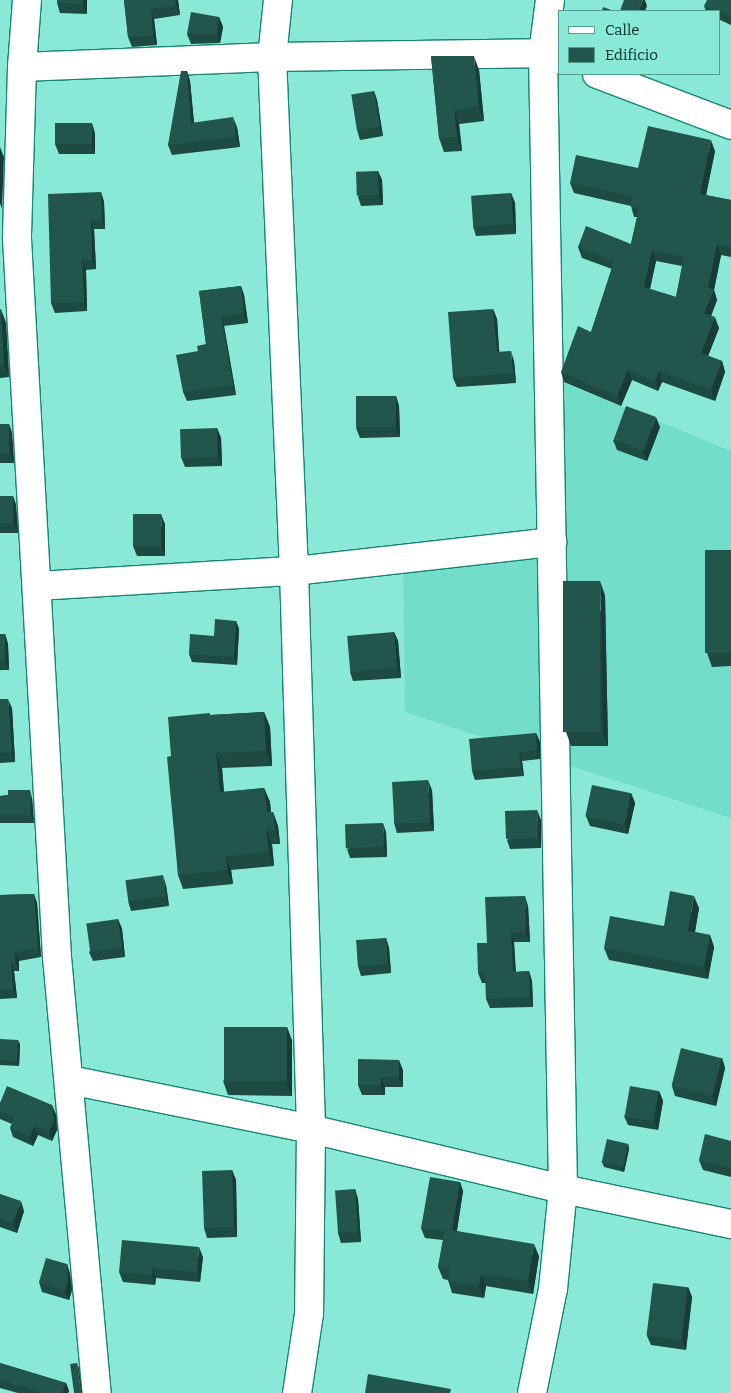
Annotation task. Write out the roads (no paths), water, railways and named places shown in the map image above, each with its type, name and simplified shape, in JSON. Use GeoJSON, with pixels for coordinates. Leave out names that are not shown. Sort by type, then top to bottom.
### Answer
{"type":"FeatureCollection","features":[{"type":"Feature","properties":{"kind":"street"},"geometry":{"type":"LineString","coordinates":[[27,0],[9,239],[38,586],[58,957],[97,1393]]}},
{"type":"Feature","properties":{"kind":"street"},"geometry":{"type":"LineString","coordinates":[[278,0],[272,57],[294,571],[312,1129],[309,1314],[297,1393]]}},
{"type":"Feature","properties":{"kind":"street"},"geometry":{"type":"LineString","coordinates":[[532,1393],[553,1289],[563,1189],[552,542],[550,0]]}},
{"type":"Feature","properties":{"kind":"street"},"geometry":{"type":"LineString","coordinates":[[22,67],[272,57],[551,56]]}},
{"type":"Feature","properties":{"kind":"street"},"geometry":{"type":"LineString","coordinates":[[601,75],[731,125]]}},
{"type":"Feature","properties":{"kind":"street"},"geometry":{"type":"LineString","coordinates":[[38,586],[294,571],[552,542]]}},
{"type":"Feature","properties":{"kind":"street"},"geometry":{"type":"LineString","coordinates":[[70,1080],[312,1129],[563,1189],[731,1224]]}}]}
